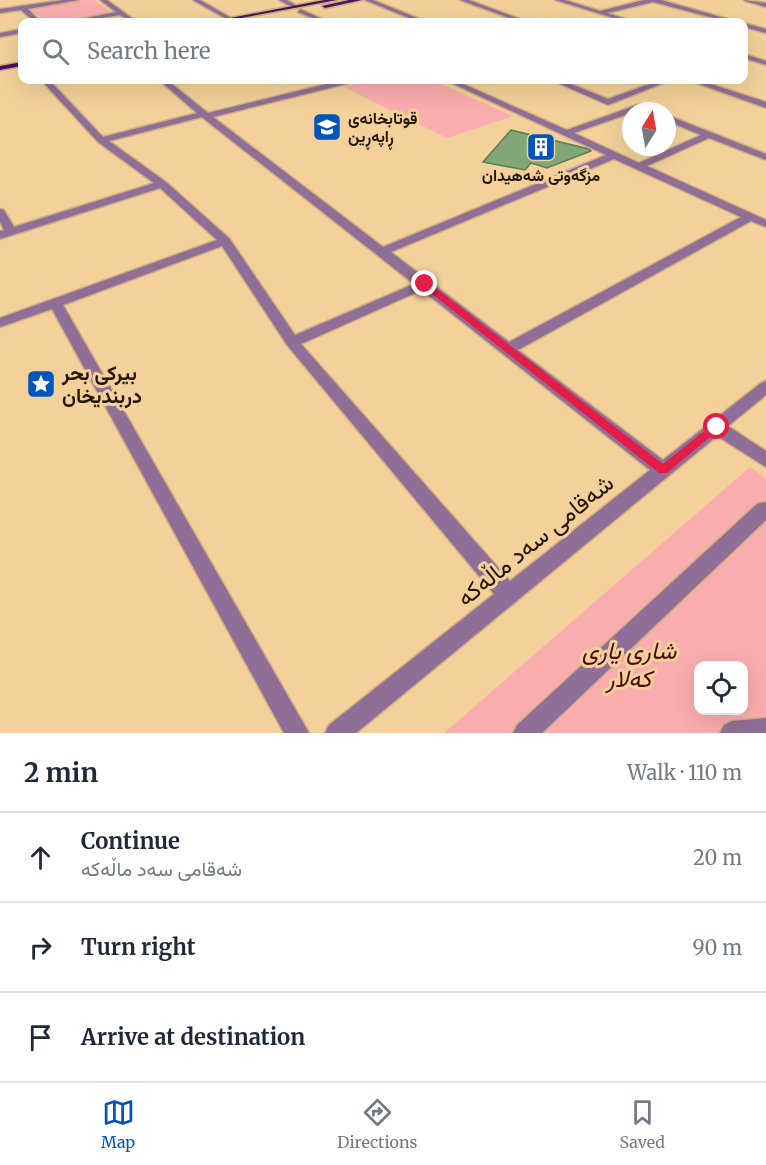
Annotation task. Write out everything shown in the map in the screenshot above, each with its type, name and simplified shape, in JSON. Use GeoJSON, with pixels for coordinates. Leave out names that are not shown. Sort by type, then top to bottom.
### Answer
{"type":"FeatureCollection","features":[{"type":"Feature","properties":{"kind":"main road"},"geometry":{"type":"LineString","coordinates":[[258,18],[334,0]]}},
{"type":"Feature","properties":{"kind":"main road"},"geometry":{"type":"LineString","coordinates":[[237,18],[359,0]]}},
{"type":"Feature","properties":{"kind":"main road"},"geometry":{"type":"LineString","coordinates":[[0,62],[18,59]]}},
{"type":"Feature","properties":{"kind":"main road"},"geometry":{"type":"LineString","coordinates":[[0,68],[18,65]]}},
{"type":"Feature","properties":{"kind":"street"},"geometry":{"type":"LineString","coordinates":[[0,11],[75,0]]}},
{"type":"Feature","properties":{"kind":"street"},"geometry":{"type":"LineString","coordinates":[[103,0],[128,18]]}},
{"type":"Feature","properties":{"kind":"street"},"geometry":{"type":"LineString","coordinates":[[196,0],[228,18]]}},
{"type":"Feature","properties":{"kind":"street"},"geometry":{"type":"LineString","coordinates":[[282,0],[317,18]]}},
{"type":"Feature","properties":{"kind":"street"},"geometry":{"type":"LineString","coordinates":[[368,0],[414,18]]}},
{"type":"Feature","properties":{"kind":"street"},"geometry":{"type":"LineString","coordinates":[[463,0],[514,18]]}},
{"type":"Feature","properties":{"kind":"street"},"geometry":{"type":"LineString","coordinates":[[558,0],[619,18]]}},
{"type":"Feature","properties":{"kind":"street"},"geometry":{"type":"LineString","coordinates":[[599,12],[653,0],[720,18]]}},
{"type":"Feature","properties":{"kind":"street"},"geometry":{"type":"LineString","coordinates":[[747,0],[766,5]]}},
{"type":"Feature","properties":{"kind":"street"},"geometry":{"type":"LineString","coordinates":[[23,8],[34,18]]}},
{"type":"Feature","properties":{"kind":"street"},"geometry":{"type":"LineString","coordinates":[[92,18],[121,13]]}},
{"type":"Feature","properties":{"kind":"street"},"geometry":{"type":"LineString","coordinates":[[748,26],[766,31]]}},
{"type":"Feature","properties":{"kind":"street"},"geometry":{"type":"LineString","coordinates":[[0,34],[18,32]]}},
{"type":"Feature","properties":{"kind":"street"},"geometry":{"type":"LineString","coordinates":[[748,57],[766,63]]}},
{"type":"Feature","properties":{"kind":"street"},"geometry":{"type":"LineString","coordinates":[[49,84],[101,140],[162,184],[225,241],[292,342],[508,595]]}},
{"type":"Feature","properties":{"kind":"street"},"geometry":{"type":"LineString","coordinates":[[170,84],[205,115],[663,470]]}},
{"type":"Feature","properties":{"kind":"street"},"geometry":{"type":"LineString","coordinates":[[101,140],[334,84]]}},
{"type":"Feature","properties":{"kind":"street"},"geometry":{"type":"LineString","coordinates":[[458,84],[766,224]]}},
{"type":"Feature","properties":{"kind":"street"},"geometry":{"type":"LineString","coordinates":[[565,84],[608,102],[655,84]]}},
{"type":"Feature","properties":{"kind":"street"},"geometry":{"type":"LineString","coordinates":[[704,84],[766,105]]}},
{"type":"Feature","properties":{"kind":"street"},"geometry":{"type":"LineString","coordinates":[[616,99],[625,102]]}},
{"type":"Feature","properties":{"kind":"street"},"geometry":{"type":"LineString","coordinates":[[567,133],[622,116]]}},
{"type":"Feature","properties":{"kind":"street"},"geometry":{"type":"LineString","coordinates":[[676,122],[766,157]]}},
{"type":"Feature","properties":{"kind":"street"},"geometry":{"type":"LineString","coordinates":[[640,166],[708,135]]}},
{"type":"Feature","properties":{"kind":"street"},"geometry":{"type":"LineString","coordinates":[[381,252],[614,155]]}},
{"type":"Feature","properties":{"kind":"street"},"geometry":{"type":"LineString","coordinates":[[0,212],[5,233],[162,184]]}},
{"type":"Feature","properties":{"kind":"street"},"geometry":{"type":"LineString","coordinates":[[508,349],[750,217]]}},
{"type":"Feature","properties":{"kind":"street"},"geometry":{"type":"LineString","coordinates":[[0,323],[225,241]]}},
{"type":"Feature","properties":{"kind":"street"},"geometry":{"type":"LineString","coordinates":[[292,342],[425,284]]}},
{"type":"Feature","properties":{"kind":"street"},"geometry":{"type":"LineString","coordinates":[[55,303],[297,733]]}},
{"type":"Feature","properties":{"kind":"street","name":"شەقامی سەد ماڵەکە"},"geometry":{"type":"LineString","coordinates":[[337,733],[766,387]]}},
{"type":"Feature","properties":{"kind":"street"},"geometry":{"type":"LineString","coordinates":[[717,427],[766,460]]}},
{"type":"Feature","properties":{"kind":"street"},"geometry":{"type":"LineString","coordinates":[[525,733],[764,510],[766,511]]}},
{"type":"Feature","properties":{"kind":"street"},"geometry":{"type":"LineString","coordinates":[[732,733],[766,730]]}},
{"type":"Feature","properties":{"kind":"green space"},"geometry":{"type":"Polygon","coordinates":[[[95,0],[112,13],[75,18],[41,18],[30,9],[95,0]]]}},
{"type":"Feature","properties":{"kind":"green space"},"geometry":{"type":"Polygon","coordinates":[[[355,84],[441,84],[513,116],[447,138],[344,87],[355,84]]]}},
{"type":"Feature","properties":{"kind":"green space","name":"شاری یاری کەلار"},"geometry":{"type":"Polygon","coordinates":[[[750,467],[766,478],[766,733],[444,733],[750,467]]]}},
{"type":"Feature","properties":{"kind":"building","name":"مزگەوتی شەهیدان"},"geometry":{"type":"Polygon","coordinates":[[[511,130],[591,151],[547,168],[531,163],[525,170],[483,162],[511,130]]]}},
{"type":"Feature","properties":{"kind":"place","name":"قوتابخانەی ڕاپەڕین"},"geometry":{"type":"Point","coordinates":[327,127]}},
{"type":"Feature","properties":{"kind":"place","name":"مزگەوتی شەهیدان"},"geometry":{"type":"Point","coordinates":[541,147]}},
{"type":"Feature","properties":{"kind":"place","name":"بيركى بحر دربنديخان"},"geometry":{"type":"Point","coordinates":[41,384]}},
{"type":"Feature","properties":{"kind":"route"},"geometry":{"type":"LineString","coordinates":[[425,284],[663,470],[717,427]]}}]}
